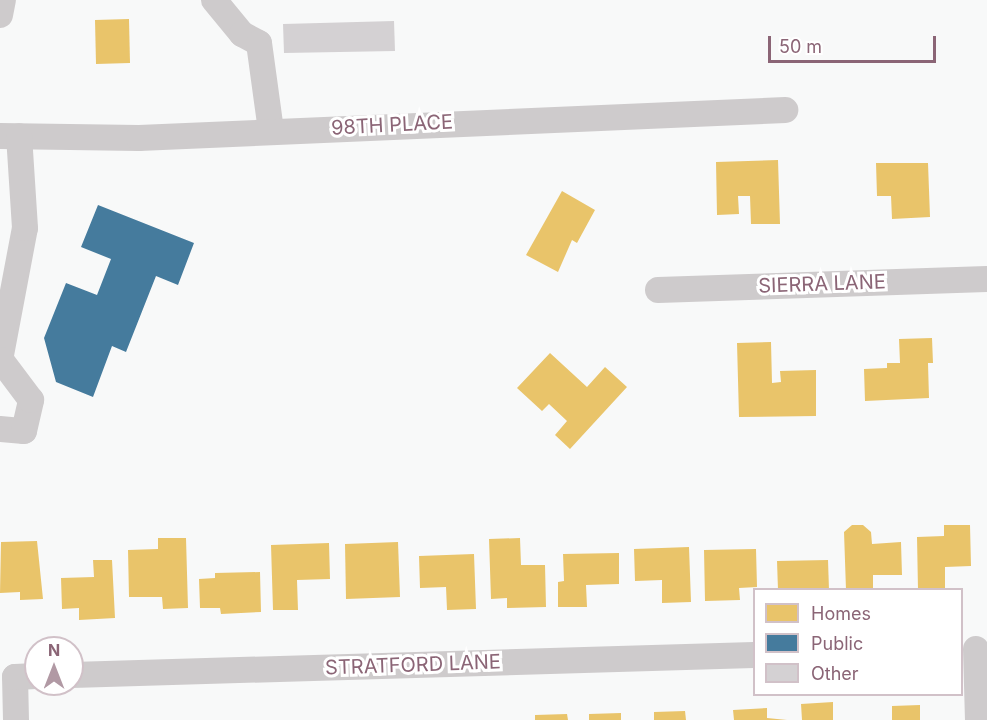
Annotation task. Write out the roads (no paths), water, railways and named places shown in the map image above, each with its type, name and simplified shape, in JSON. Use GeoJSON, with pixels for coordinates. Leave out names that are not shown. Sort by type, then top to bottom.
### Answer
{"type":"FeatureCollection","features":[{"type":"Feature","properties":{"kind":"street"},"geometry":{"type":"LineString","coordinates":[[0,15],[3,0]]}},
{"type":"Feature","properties":{"kind":"street"},"geometry":{"type":"LineString","coordinates":[[214,0],[242,34],[259,43],[271,131]]}},
{"type":"Feature","properties":{"kind":"street","name":"98TH PLACE"},"geometry":{"type":"LineString","coordinates":[[10,136],[139,138],[785,110]]}},
{"type":"Feature","properties":{"kind":"street"},"geometry":{"type":"LineString","coordinates":[[0,429],[24,431],[30,400],[0,360],[25,228],[10,136]]}},
{"type":"Feature","properties":{"kind":"street","name":"SIERRA LANE"},"geometry":{"type":"LineString","coordinates":[[658,290],[987,279]]}},
{"type":"Feature","properties":{"kind":"street"},"geometry":{"type":"LineString","coordinates":[[975,649],[978,720]]}},
{"type":"Feature","properties":{"kind":"street","name":"STRATFORD LANE"},"geometry":{"type":"LineString","coordinates":[[84,675],[753,655]]}},
{"type":"Feature","properties":{"kind":"street"},"geometry":{"type":"LineString","coordinates":[[16,720],[15,677],[24,677]]}}]}
